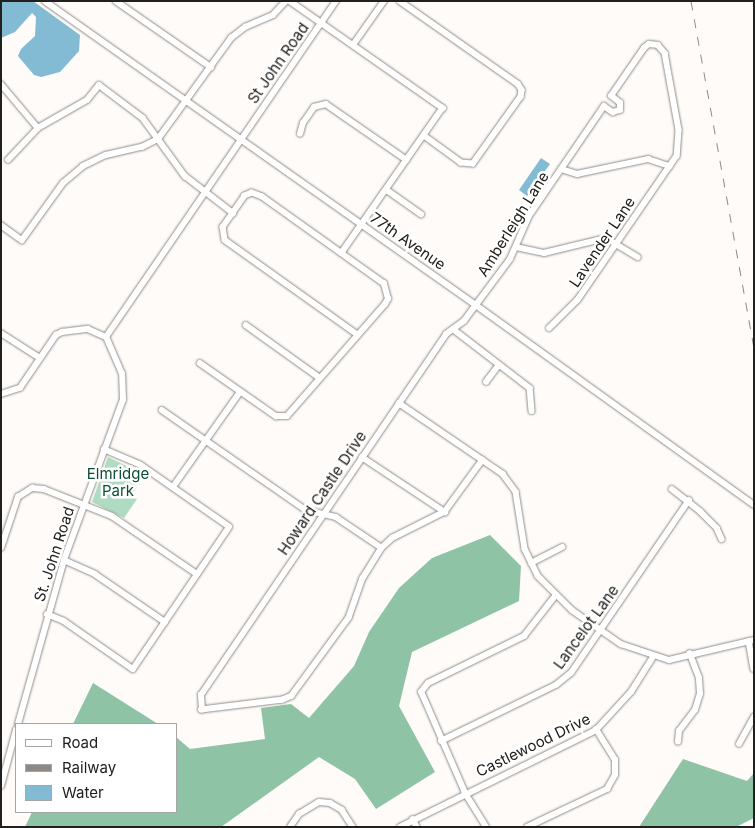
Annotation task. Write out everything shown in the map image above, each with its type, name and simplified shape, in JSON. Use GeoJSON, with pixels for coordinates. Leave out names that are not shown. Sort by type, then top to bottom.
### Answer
{"type":"FeatureCollection","features":[{"type":"Feature","properties":{"kind":"street","name":"77th Avenue"},"geometry":{"type":"LineString","coordinates":[[44,1],[476,304],[754,505]]}},
{"type":"Feature","properties":{"kind":"street"},"geometry":{"type":"LineString","coordinates":[[116,1],[211,67]]}},
{"type":"Feature","properties":{"kind":"street"},"geometry":{"type":"LineString","coordinates":[[1,225],[22,240],[57,191],[78,170],[106,155],[142,147],[158,139],[237,31],[267,19],[288,1],[443,108],[342,253]]}},
{"type":"Feature","properties":{"kind":"street","name":"St John Road"},"geometry":{"type":"LineString","coordinates":[[205,193],[336,1]]}},
{"type":"Feature","properties":{"kind":"street"},"geometry":{"type":"LineString","coordinates":[[353,45],[384,1]]}},
{"type":"Feature","properties":{"kind":"street"},"geometry":{"type":"LineString","coordinates":[[400,1],[518,84],[521,97],[473,164],[461,163],[424,136]]}},
{"type":"Feature","properties":{"kind":"street","name":"Lavender Lane"},"geometry":{"type":"LineString","coordinates":[[550,328],[572,308],[670,166],[680,142],[665,53],[654,44],[644,48]]}},
{"type":"Feature","properties":{"kind":"street","name":"Amberleigh Lane"},"geometry":{"type":"LineString","coordinates":[[476,304],[516,247],[526,222],[644,48]]}},
{"type":"Feature","properties":{"kind":"street"},"geometry":{"type":"LineString","coordinates":[[1,84],[38,128]]}},
{"type":"Feature","properties":{"kind":"street"},"geometry":{"type":"LineString","coordinates":[[8,160],[38,128],[87,100],[99,85],[139,114],[185,176],[233,213]]}},
{"type":"Feature","properties":{"kind":"street"},"geometry":{"type":"LineString","coordinates":[[604,106],[614,112],[620,110],[620,103],[611,96]]}},
{"type":"Feature","properties":{"kind":"street"},"geometry":{"type":"LineString","coordinates":[[300,134],[303,123],[314,107],[326,104],[408,160]]}},
{"type":"Feature","properties":{"kind":"street"},"geometry":{"type":"LineString","coordinates":[[561,169],[577,174],[648,159],[670,166]]}},
{"type":"Feature","properties":{"kind":"street"},"geometry":{"type":"LineString","coordinates":[[387,190],[421,214]]}},
{"type":"Feature","properties":{"kind":"street"},"geometry":{"type":"LineString","coordinates":[[1,394],[20,388],[40,358],[62,332],[88,329],[106,337],[205,193]]}},
{"type":"Feature","properties":{"kind":"street"},"geometry":{"type":"LineString","coordinates":[[200,363],[276,416],[287,416],[320,378],[358,335],[385,304],[389,294],[384,284],[258,194],[245,196],[223,227],[225,240],[358,335]]}},
{"type":"Feature","properties":{"kind":"street"},"geometry":{"type":"LineString","coordinates":[[516,247],[544,253],[600,239],[617,243],[638,257]]}},
{"type":"Feature","properties":{"kind":"street","name":"Howard Castle Drive"},"geometry":{"type":"LineString","coordinates":[[382,548],[363,578],[349,618],[292,696],[283,700],[202,710],[199,704],[201,695],[446,334],[464,321],[476,304]]}},
{"type":"Feature","properties":{"kind":"street"},"geometry":{"type":"LineString","coordinates":[[246,326],[320,378]]}},
{"type":"Feature","properties":{"kind":"street"},"geometry":{"type":"LineString","coordinates":[[453,329],[530,388],[532,411]]}},
{"type":"Feature","properties":{"kind":"street"},"geometry":{"type":"LineString","coordinates":[[1,333],[40,358]]}},
{"type":"Feature","properties":{"kind":"street","name":"St. John Road"},"geometry":{"type":"LineString","coordinates":[[18,723],[64,560],[123,400],[122,374],[106,337]]}},
{"type":"Feature","properties":{"kind":"street"},"geometry":{"type":"LineString","coordinates":[[486,382],[499,365]]}},
{"type":"Feature","properties":{"kind":"street"},"geometry":{"type":"LineString","coordinates":[[173,487],[240,392]]}},
{"type":"Feature","properties":{"kind":"street"},"geometry":{"type":"LineString","coordinates":[[399,403],[504,474],[516,492],[520,529],[531,562],[555,596],[621,644],[653,657],[669,660],[751,640],[754,669]]}},
{"type":"Feature","properties":{"kind":"street"},"geometry":{"type":"LineString","coordinates":[[162,410],[306,510],[336,517],[382,548],[393,538],[445,512],[483,460]]}},
{"type":"Feature","properties":{"kind":"street"},"geometry":{"type":"LineString","coordinates":[[48,614],[64,621],[133,670],[229,527],[140,465],[104,450]]}},
{"type":"Feature","properties":{"kind":"street"},"geometry":{"type":"LineString","coordinates":[[362,457],[445,512]]}},
{"type":"Feature","properties":{"kind":"street"},"geometry":{"type":"LineString","coordinates":[[1,548],[13,506],[23,492],[32,488],[56,493],[84,503],[124,523],[197,574]]}},
{"type":"Feature","properties":{"kind":"street"},"geometry":{"type":"LineString","coordinates":[[672,489],[689,500],[717,528],[722,539]]}},
{"type":"Feature","properties":{"kind":"street","name":"Lancelot Lane"},"geometry":{"type":"LineString","coordinates":[[441,741],[556,686],[571,673],[689,500]]}},
{"type":"Feature","properties":{"kind":"street"},"geometry":{"type":"LineString","coordinates":[[531,562],[562,547]]}},
{"type":"Feature","properties":{"kind":"street"},"geometry":{"type":"LineString","coordinates":[[64,560],[95,574],[165,622]]}},
{"type":"Feature","properties":{"kind":"street"},"geometry":{"type":"LineString","coordinates":[[486,827],[465,793],[423,702],[421,692],[428,683],[524,636],[555,596]]}},
{"type":"Feature","properties":{"kind":"street"},"geometry":{"type":"LineString","coordinates":[[678,742],[679,731],[695,710],[700,694],[699,678],[690,654]]}},
{"type":"Feature","properties":{"kind":"street","name":"Castlewood Drive"},"geometry":{"type":"LineString","coordinates":[[400,827],[465,793],[596,730],[631,692],[653,657]]}},
{"type":"Feature","properties":{"kind":"street"},"geometry":{"type":"LineString","coordinates":[[739,744],[754,717]]}},
{"type":"Feature","properties":{"kind":"street"},"geometry":{"type":"LineString","coordinates":[[527,827],[607,788],[614,775],[615,760],[596,730]]}},
{"type":"Feature","properties":{"kind":"street"},"geometry":{"type":"LineString","coordinates":[[2,784],[15,734]]}},
{"type":"Feature","properties":{"kind":"street"},"geometry":{"type":"LineString","coordinates":[[290,827],[304,810],[319,802],[330,803],[342,810],[353,827]]}},
{"type":"Feature","properties":{"kind":"street"},"geometry":{"type":"LineString","coordinates":[[413,819],[417,827]]}},
{"type":"Feature","properties":{"kind":"green space","name":"Elmridge Park"},"geometry":{"type":"Polygon","coordinates":[[[108,457],[145,475],[132,494],[137,499],[124,518],[92,502],[108,457]]]}},
{"type":"Feature","properties":{"kind":"green space"},"geometry":{"type":"Polygon","coordinates":[[[490,535],[521,566],[519,601],[412,652],[399,706],[435,772],[376,809],[355,779],[319,757],[221,827],[25,827],[32,813],[178,813],[178,739],[190,749],[265,739],[261,708],[291,704],[309,718],[354,666],[369,632],[399,588],[432,558],[490,535]]]}},
{"type":"Feature","properties":{"kind":"green space"},"geometry":{"type":"Polygon","coordinates":[[[93,683],[156,723],[73,723],[93,683]]]}},
{"type":"Feature","properties":{"kind":"green space"},"geometry":{"type":"Polygon","coordinates":[[[683,759],[747,781],[754,773],[754,818],[736,827],[639,827],[683,759]]]}},
{"type":"Feature","properties":{"kind":"water"},"geometry":{"type":"Polygon","coordinates":[[[1,1],[33,1],[80,35],[79,51],[60,72],[41,77],[34,75],[18,56],[21,49],[35,36],[36,17],[32,13],[15,32],[1,38],[1,1]]]}},
{"type":"Feature","properties":{"kind":"water"},"geometry":{"type":"Polygon","coordinates":[[[541,158],[550,164],[527,196],[519,190],[541,158]]]}},
{"type":"Feature","properties":{"kind":"railway"},"geometry":{"type":"LineString","coordinates":[[691,1],[754,346]]}}]}
